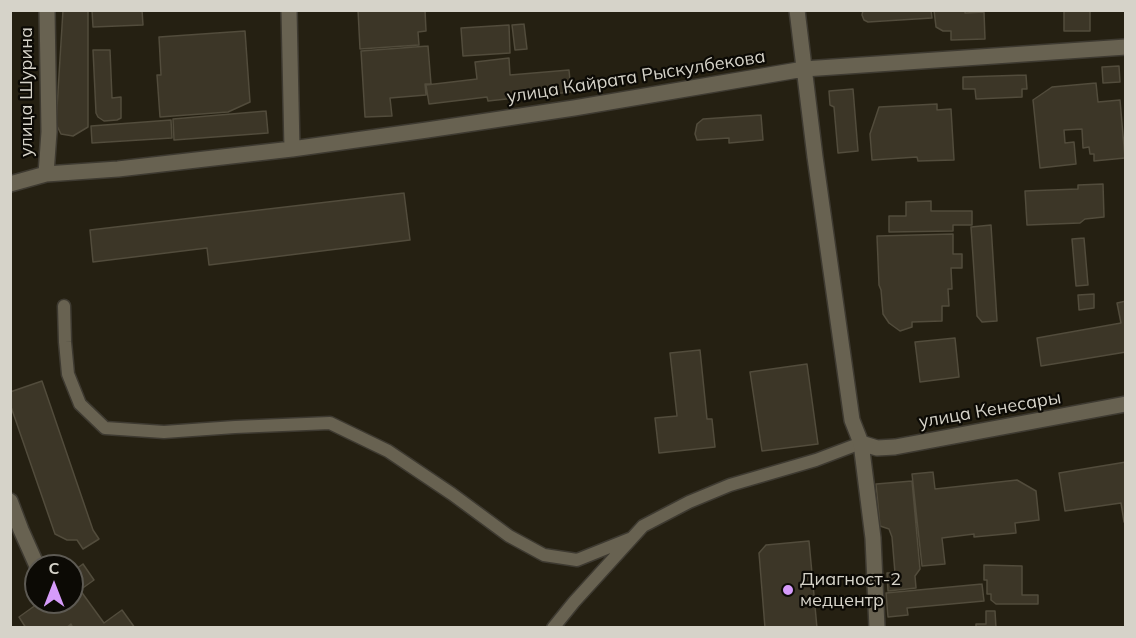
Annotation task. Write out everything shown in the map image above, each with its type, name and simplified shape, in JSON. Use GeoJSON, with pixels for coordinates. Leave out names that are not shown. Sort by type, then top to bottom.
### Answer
{"type":"FeatureCollection","features":[{"type":"Feature","properties":{"kind":"street","name":"улица Шурина"},"geometry":{"type":"LineString","coordinates":[[46,174],[49,132],[47,10]]}},
{"type":"Feature","properties":{"kind":"street"},"geometry":{"type":"LineString","coordinates":[[289,10],[292,149]]}},
{"type":"Feature","properties":{"kind":"street"},"geometry":{"type":"LineString","coordinates":[[797,10],[852,420],[861,443],[873,538],[877,627]]}},
{"type":"Feature","properties":{"kind":"street","name":"улица Кайрата Рыскулбекова"},"geometry":{"type":"LineString","coordinates":[[10,184],[46,174],[118,169],[292,149],[574,108],[804,69],[1125,46]]}},
{"type":"Feature","properties":{"kind":"street","name":"улица Кенесары"},"geometry":{"type":"LineString","coordinates":[[861,443],[877,448],[895,447],[1125,404]]}},
{"type":"Feature","properties":{"kind":"street"},"geometry":{"type":"LineString","coordinates":[[10,501],[32,554]]}},
{"type":"Feature","properties":{"kind":"lane"},"geometry":{"type":"LineString","coordinates":[[64,306],[68,374],[80,404],[105,429],[164,432],[330,423],[388,451],[510,536],[544,555],[577,560],[632,538]]}},
{"type":"Feature","properties":{"kind":"lane"},"geometry":{"type":"LineString","coordinates":[[553,627],[643,526],[689,502],[730,485],[816,460],[861,443]]}},
{"type":"Feature","properties":{"kind":"building"},"geometry":{"type":"Polygon","coordinates":[[[63,10],[88,10],[88,127],[73,136],[61,134],[56,124],[63,10]]]}},
{"type":"Feature","properties":{"kind":"building"},"geometry":{"type":"Polygon","coordinates":[[[92,10],[142,10],[143,25],[93,27],[92,10]]]}},
{"type":"Feature","properties":{"kind":"building"},"geometry":{"type":"Polygon","coordinates":[[[358,10],[425,10],[426,31],[418,32],[419,45],[360,49],[358,10]]]}},
{"type":"Feature","properties":{"kind":"building"},"geometry":{"type":"Polygon","coordinates":[[[863,10],[931,10],[932,18],[868,22],[864,20],[863,10]]]}},
{"type":"Feature","properties":{"kind":"building"},"geometry":{"type":"Polygon","coordinates":[[[934,10],[984,12],[985,39],[951,40],[951,31],[943,31],[936,27],[934,10]]]}},
{"type":"Feature","properties":{"kind":"building"},"geometry":{"type":"Polygon","coordinates":[[[1064,10],[1090,10],[1090,31],[1064,31],[1064,10]]]}},
{"type":"Feature","properties":{"kind":"building"},"geometry":{"type":"Polygon","coordinates":[[[524,24],[527,49],[515,50],[512,25],[524,24]]]}},
{"type":"Feature","properties":{"kind":"building"},"geometry":{"type":"Polygon","coordinates":[[[509,25],[510,53],[463,56],[461,28],[509,25]]]}},
{"type":"Feature","properties":{"kind":"building"},"geometry":{"type":"Polygon","coordinates":[[[245,31],[250,102],[228,112],[160,117],[157,75],[161,75],[159,37],[245,31]]]}},
{"type":"Feature","properties":{"kind":"building"},"geometry":{"type":"Polygon","coordinates":[[[428,46],[431,84],[425,84],[426,95],[390,98],[392,116],[365,117],[361,51],[428,46]]]}},
{"type":"Feature","properties":{"kind":"building"},"geometry":{"type":"Polygon","coordinates":[[[93,50],[110,50],[112,98],[121,97],[121,118],[117,120],[104,121],[96,113],[93,50]]]}},
{"type":"Feature","properties":{"kind":"building"},"geometry":{"type":"Polygon","coordinates":[[[509,58],[510,75],[569,70],[571,92],[488,101],[487,97],[429,104],[426,85],[477,79],[475,62],[509,58]]]}},
{"type":"Feature","properties":{"kind":"building"},"geometry":{"type":"Polygon","coordinates":[[[1119,66],[1120,82],[1103,83],[1102,67],[1119,66]]]}},
{"type":"Feature","properties":{"kind":"building"},"geometry":{"type":"Polygon","coordinates":[[[1026,75],[1027,89],[1022,89],[1022,97],[976,99],[975,89],[963,89],[963,77],[1026,75]]]}},
{"type":"Feature","properties":{"kind":"building"},"geometry":{"type":"Polygon","coordinates":[[[1096,83],[1098,102],[1120,100],[1125,158],[1094,161],[1094,154],[1090,154],[1089,147],[1083,148],[1082,129],[1064,130],[1065,143],[1074,142],[1076,164],[1040,168],[1033,100],[1052,87],[1096,83]]]}},
{"type":"Feature","properties":{"kind":"building"},"geometry":{"type":"Polygon","coordinates":[[[853,89],[858,151],[838,153],[834,107],[830,105],[829,91],[853,89]]]}},
{"type":"Feature","properties":{"kind":"building"},"geometry":{"type":"Polygon","coordinates":[[[937,104],[937,110],[951,109],[954,160],[918,161],[917,157],[872,160],[870,134],[879,107],[937,104]]]}},
{"type":"Feature","properties":{"kind":"building"},"geometry":{"type":"Polygon","coordinates":[[[266,111],[268,133],[174,140],[173,119],[266,111]]]}},
{"type":"Feature","properties":{"kind":"building"},"geometry":{"type":"Polygon","coordinates":[[[761,115],[763,140],[729,143],[729,138],[697,140],[695,134],[697,124],[703,119],[761,115]]]}},
{"type":"Feature","properties":{"kind":"building"},"geometry":{"type":"Polygon","coordinates":[[[171,120],[172,138],[92,143],[91,126],[171,120]]]}},
{"type":"Feature","properties":{"kind":"building"},"geometry":{"type":"Polygon","coordinates":[[[1103,184],[1104,217],[1085,219],[1080,223],[1027,225],[1025,191],[1078,189],[1078,185],[1103,184]]]}},
{"type":"Feature","properties":{"kind":"building"},"geometry":{"type":"Polygon","coordinates":[[[404,193],[410,240],[209,265],[207,248],[93,262],[90,230],[404,193]]]}},
{"type":"Feature","properties":{"kind":"building"},"geometry":{"type":"Polygon","coordinates":[[[931,201],[931,211],[972,211],[972,225],[953,225],[953,231],[889,232],[889,216],[906,216],[906,202],[931,201]]]}},
{"type":"Feature","properties":{"kind":"building"},"geometry":{"type":"Polygon","coordinates":[[[991,225],[997,321],[982,322],[977,316],[971,227],[991,225]]]}},
{"type":"Feature","properties":{"kind":"building"},"geometry":{"type":"Polygon","coordinates":[[[953,234],[953,254],[962,254],[962,268],[951,268],[952,289],[948,289],[949,306],[942,306],[942,321],[912,322],[912,327],[900,331],[889,323],[883,314],[877,236],[953,234]]]}},
{"type":"Feature","properties":{"kind":"building"},"geometry":{"type":"Polygon","coordinates":[[[1084,238],[1088,285],[1076,286],[1072,239],[1084,238]]]}},
{"type":"Feature","properties":{"kind":"building"},"geometry":{"type":"Polygon","coordinates":[[[1094,294],[1094,308],[1079,310],[1078,295],[1094,294]]]}},
{"type":"Feature","properties":{"kind":"building"},"geometry":{"type":"Polygon","coordinates":[[[1126,301],[1126,352],[1041,366],[1037,338],[1121,323],[1117,303],[1126,301]]]}},
{"type":"Feature","properties":{"kind":"building"},"geometry":{"type":"Polygon","coordinates":[[[955,338],[959,377],[920,382],[915,342],[955,338]]]}},
{"type":"Feature","properties":{"kind":"building"},"geometry":{"type":"Polygon","coordinates":[[[700,350],[707,419],[712,419],[715,447],[659,453],[655,418],[677,416],[670,353],[700,350]]]}},
{"type":"Feature","properties":{"kind":"building"},"geometry":{"type":"Polygon","coordinates":[[[807,364],[818,444],[762,451],[750,372],[807,364]]]}},
{"type":"Feature","properties":{"kind":"building"},"geometry":{"type":"Polygon","coordinates":[[[42,381],[93,530],[99,539],[83,549],[77,540],[67,540],[55,534],[10,404],[10,392],[42,381]]]}},
{"type":"Feature","properties":{"kind":"building"},"geometry":{"type":"Polygon","coordinates":[[[1126,462],[1126,523],[1121,503],[1065,511],[1059,473],[1126,462]]]}},
{"type":"Feature","properties":{"kind":"building"},"geometry":{"type":"Polygon","coordinates":[[[933,472],[935,489],[1017,480],[1036,491],[1039,520],[1015,523],[1016,533],[974,537],[974,534],[942,538],[945,564],[922,566],[912,474],[933,472]]]}},
{"type":"Feature","properties":{"kind":"building"},"geometry":{"type":"Polygon","coordinates":[[[912,481],[920,569],[915,576],[916,588],[888,591],[887,573],[895,573],[892,537],[889,529],[880,526],[876,484],[912,481]]]}},
{"type":"Feature","properties":{"kind":"building","name":"Диагност-2 медцентр"},"geometry":{"type":"Polygon","coordinates":[[[809,541],[817,628],[765,628],[759,553],[766,545],[809,541]]]}},
{"type":"Feature","properties":{"kind":"building"},"geometry":{"type":"Polygon","coordinates":[[[84,565],[94,580],[84,587],[84,565]]]}},
{"type":"Feature","properties":{"kind":"building"},"geometry":{"type":"Polygon","coordinates":[[[984,565],[1022,566],[1022,595],[1038,595],[1038,604],[996,604],[991,600],[991,594],[987,594],[984,565]]]}},
{"type":"Feature","properties":{"kind":"building"},"geometry":{"type":"Polygon","coordinates":[[[982,584],[984,601],[907,608],[908,615],[888,617],[886,593],[982,584]]]}},
{"type":"Feature","properties":{"kind":"building"},"geometry":{"type":"Polygon","coordinates":[[[84,596],[104,623],[122,610],[135,628],[73,628],[71,624],[66,628],[26,628],[19,617],[24,613],[84,614],[84,596]]]}},
{"type":"Feature","properties":{"kind":"building"},"geometry":{"type":"Polygon","coordinates":[[[986,611],[995,611],[996,628],[976,628],[976,624],[986,624],[986,611]]]}},
{"type":"Feature","properties":{"kind":"place","name":"Диагност-2 медцентр"},"geometry":{"type":"Point","coordinates":[788,590]}}]}
